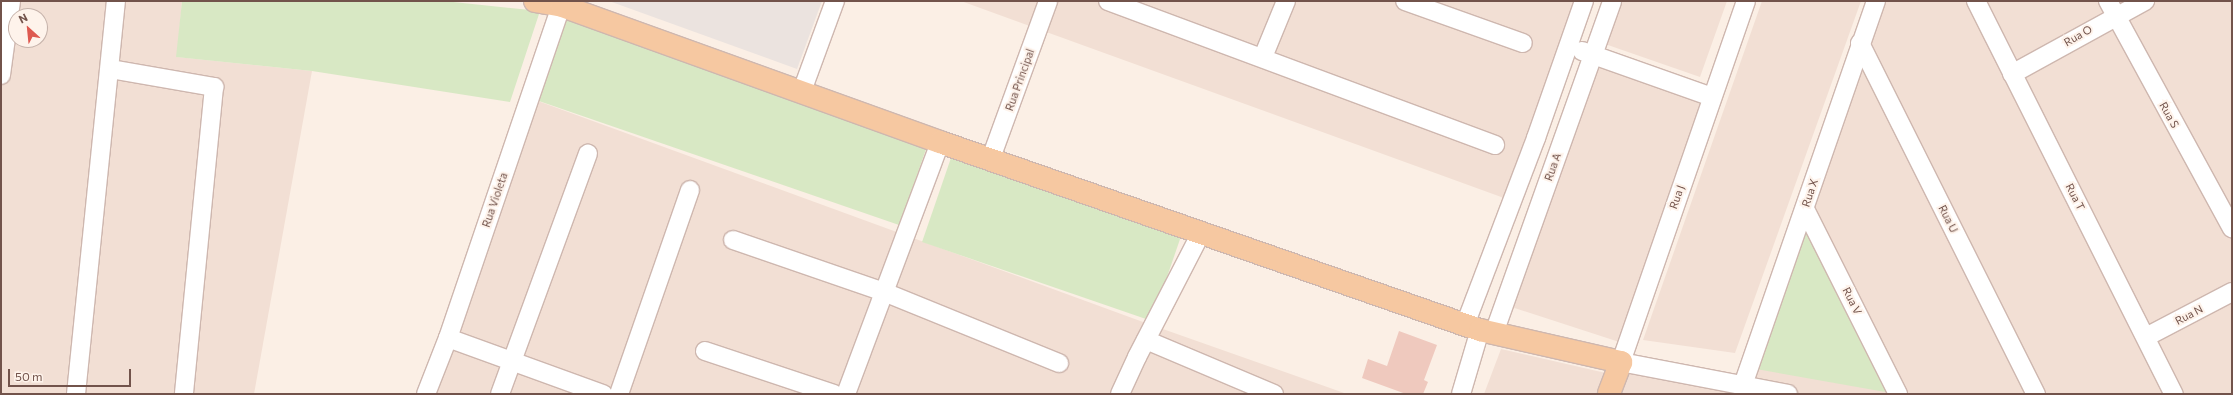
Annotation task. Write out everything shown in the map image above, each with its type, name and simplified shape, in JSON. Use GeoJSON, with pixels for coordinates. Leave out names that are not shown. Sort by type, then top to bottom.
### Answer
{"type":"FeatureCollection","features":[{"type":"Feature","properties":{"kind":"main road"},"geometry":{"type":"LineString","coordinates":[[535,1],[562,3],[940,142],[991,158],[1201,233],[1480,329],[1621,362]]}},
{"type":"Feature","properties":{"kind":"main road","name":"Rua J"},"geometry":{"type":"LineString","coordinates":[[1609,394],[1621,362]]}},
{"type":"Feature","properties":{"kind":"street"},"geometry":{"type":"LineString","coordinates":[[1,74],[11,1]]}},
{"type":"Feature","properties":{"kind":"street"},"geometry":{"type":"LineString","coordinates":[[76,394],[116,1]]}},
{"type":"Feature","properties":{"kind":"street"},"geometry":{"type":"LineString","coordinates":[[802,91],[835,1]]}},
{"type":"Feature","properties":{"kind":"street","name":"Rua Principal"},"geometry":{"type":"LineString","coordinates":[[991,158],[1048,1]]}},
{"type":"Feature","properties":{"kind":"street"},"geometry":{"type":"LineString","coordinates":[[1108,1],[1263,57],[1495,145]]}},
{"type":"Feature","properties":{"kind":"street"},"geometry":{"type":"LineString","coordinates":[[1263,57],[1286,1]]}},
{"type":"Feature","properties":{"kind":"street"},"geometry":{"type":"LineString","coordinates":[[1405,1],[1523,42]]}},
{"type":"Feature","properties":{"kind":"street","name":"Rua A"},"geometry":{"type":"LineString","coordinates":[[1461,394],[1536,138],[1584,1]]}},
{"type":"Feature","properties":{"kind":"street","name":"Rua A"},"geometry":{"type":"LineString","coordinates":[[1480,329],[1593,55],[1612,1]]}},
{"type":"Feature","properties":{"kind":"street","name":"Rua J"},"geometry":{"type":"LineString","coordinates":[[1621,362],[1746,1]]}},
{"type":"Feature","properties":{"kind":"street","name":"Rua X"},"geometry":{"type":"LineString","coordinates":[[1743,385],[1805,209],[1860,43],[1876,1]]}},
{"type":"Feature","properties":{"kind":"street","name":"Rua T"},"geometry":{"type":"LineString","coordinates":[[1976,1],[2174,394]]}},
{"type":"Feature","properties":{"kind":"street","name":"Rua O"},"geometry":{"type":"LineString","coordinates":[[2012,74],[2111,8],[2145,1]]}},
{"type":"Feature","properties":{"kind":"street","name":"Rua Violeta"},"geometry":{"type":"LineString","coordinates":[[426,394],[448,338],[562,3]]}},
{"type":"Feature","properties":{"kind":"street","name":"Rua S"},"geometry":{"type":"LineString","coordinates":[[2111,8],[2232,228]]}},
{"type":"Feature","properties":{"kind":"street","name":"Rua U"},"geometry":{"type":"LineString","coordinates":[[1860,43],[2036,394]]}},
{"type":"Feature","properties":{"kind":"street"},"geometry":{"type":"LineString","coordinates":[[1568,46],[1712,97]]}},
{"type":"Feature","properties":{"kind":"street"},"geometry":{"type":"LineString","coordinates":[[110,69],[214,87],[184,394]]}},
{"type":"Feature","properties":{"kind":"street"},"geometry":{"type":"LineString","coordinates":[[846,394],[940,142]]}},
{"type":"Feature","properties":{"kind":"street"},"geometry":{"type":"LineString","coordinates":[[500,394],[588,154]]}},
{"type":"Feature","properties":{"kind":"street"},"geometry":{"type":"LineString","coordinates":[[619,394],[690,190]]}},
{"type":"Feature","properties":{"kind":"street","name":"Rua V"},"geometry":{"type":"LineString","coordinates":[[1805,209],[1898,394]]}},
{"type":"Feature","properties":{"kind":"street"},"geometry":{"type":"LineString","coordinates":[[1120,394],[1201,233]]}},
{"type":"Feature","properties":{"kind":"street"},"geometry":{"type":"LineString","coordinates":[[733,240],[884,292],[1059,363]]}},
{"type":"Feature","properties":{"kind":"street","name":"Rua N"},"geometry":{"type":"LineString","coordinates":[[2146,337],[2232,292]]}},
{"type":"Feature","properties":{"kind":"street"},"geometry":{"type":"LineString","coordinates":[[448,338],[512,363],[603,394]]}},
{"type":"Feature","properties":{"kind":"street"},"geometry":{"type":"LineString","coordinates":[[1146,340],[1274,394]]}},
{"type":"Feature","properties":{"kind":"street"},"geometry":{"type":"LineString","coordinates":[[705,352],[834,394]]}},
{"type":"Feature","properties":{"kind":"street"},"geometry":{"type":"LineString","coordinates":[[1621,362],[1788,394]]}},
{"type":"Feature","properties":{"kind":"shaded area"},"geometry":{"type":"Polygon","coordinates":[[[1,1],[182,1],[177,57],[312,71],[254,394],[1,394],[1,1]]]}},
{"type":"Feature","properties":{"kind":"shaded area"},"geometry":{"type":"Polygon","coordinates":[[[609,1],[822,1],[797,69],[609,1]]]}},
{"type":"Feature","properties":{"kind":"shaded area"},"geometry":{"type":"Polygon","coordinates":[[[961,1],[1577,1],[1504,198],[961,1]]]}},
{"type":"Feature","properties":{"kind":"shaded area"},"geometry":{"type":"Polygon","coordinates":[[[1620,1],[1727,1],[1700,77],[1605,44],[1620,1]]]}},
{"type":"Feature","properties":{"kind":"shaded area"},"geometry":{"type":"Polygon","coordinates":[[[1762,1],[1861,1],[1735,353],[1643,340],[1762,1]]]}},
{"type":"Feature","properties":{"kind":"shaded area"},"geometry":{"type":"Polygon","coordinates":[[[1879,1],[2232,1],[2232,394],[1788,394],[1743,385],[1879,1]]]}},
{"type":"Feature","properties":{"kind":"shaded area"},"geometry":{"type":"Polygon","coordinates":[[[1586,62],[1703,100],[1624,343],[1507,305],[1586,62]]]}},
{"type":"Feature","properties":{"kind":"shaded area"},"geometry":{"type":"Polygon","coordinates":[[[538,101],[1143,322],[1347,394],[430,394],[538,101]]]}},
{"type":"Feature","properties":{"kind":"shaded area"},"geometry":{"type":"Polygon","coordinates":[[[1501,349],[1610,374],[1603,394],[1484,394],[1501,349]]]}},
{"type":"Feature","properties":{"kind":"shaded area"},"geometry":{"type":"Polygon","coordinates":[[[1628,369],[1754,394],[1618,394],[1628,369]]]}},
{"type":"Feature","properties":{"kind":"green space"},"geometry":{"type":"Polygon","coordinates":[[[182,1],[444,1],[540,11],[510,102],[312,71],[176,57],[182,1]]]}},
{"type":"Feature","properties":{"kind":"green space"},"geometry":{"type":"Polygon","coordinates":[[[565,18],[928,143],[900,225],[537,100],[565,18]]]}},
{"type":"Feature","properties":{"kind":"green space"},"geometry":{"type":"Polygon","coordinates":[[[952,155],[1182,234],[1152,321],[922,242],[952,155]]]}},
{"type":"Feature","properties":{"kind":"green space"},"geometry":{"type":"Polygon","coordinates":[[[1806,222],[1891,393],[1756,369],[1806,222]]]}},
{"type":"Feature","properties":{"kind":"building"},"geometry":{"type":"Polygon","coordinates":[[[1399,331],[1437,345],[1424,380],[1428,382],[1423,394],[1406,394],[1362,378],[1368,359],[1387,366],[1399,331]]]}}]}
